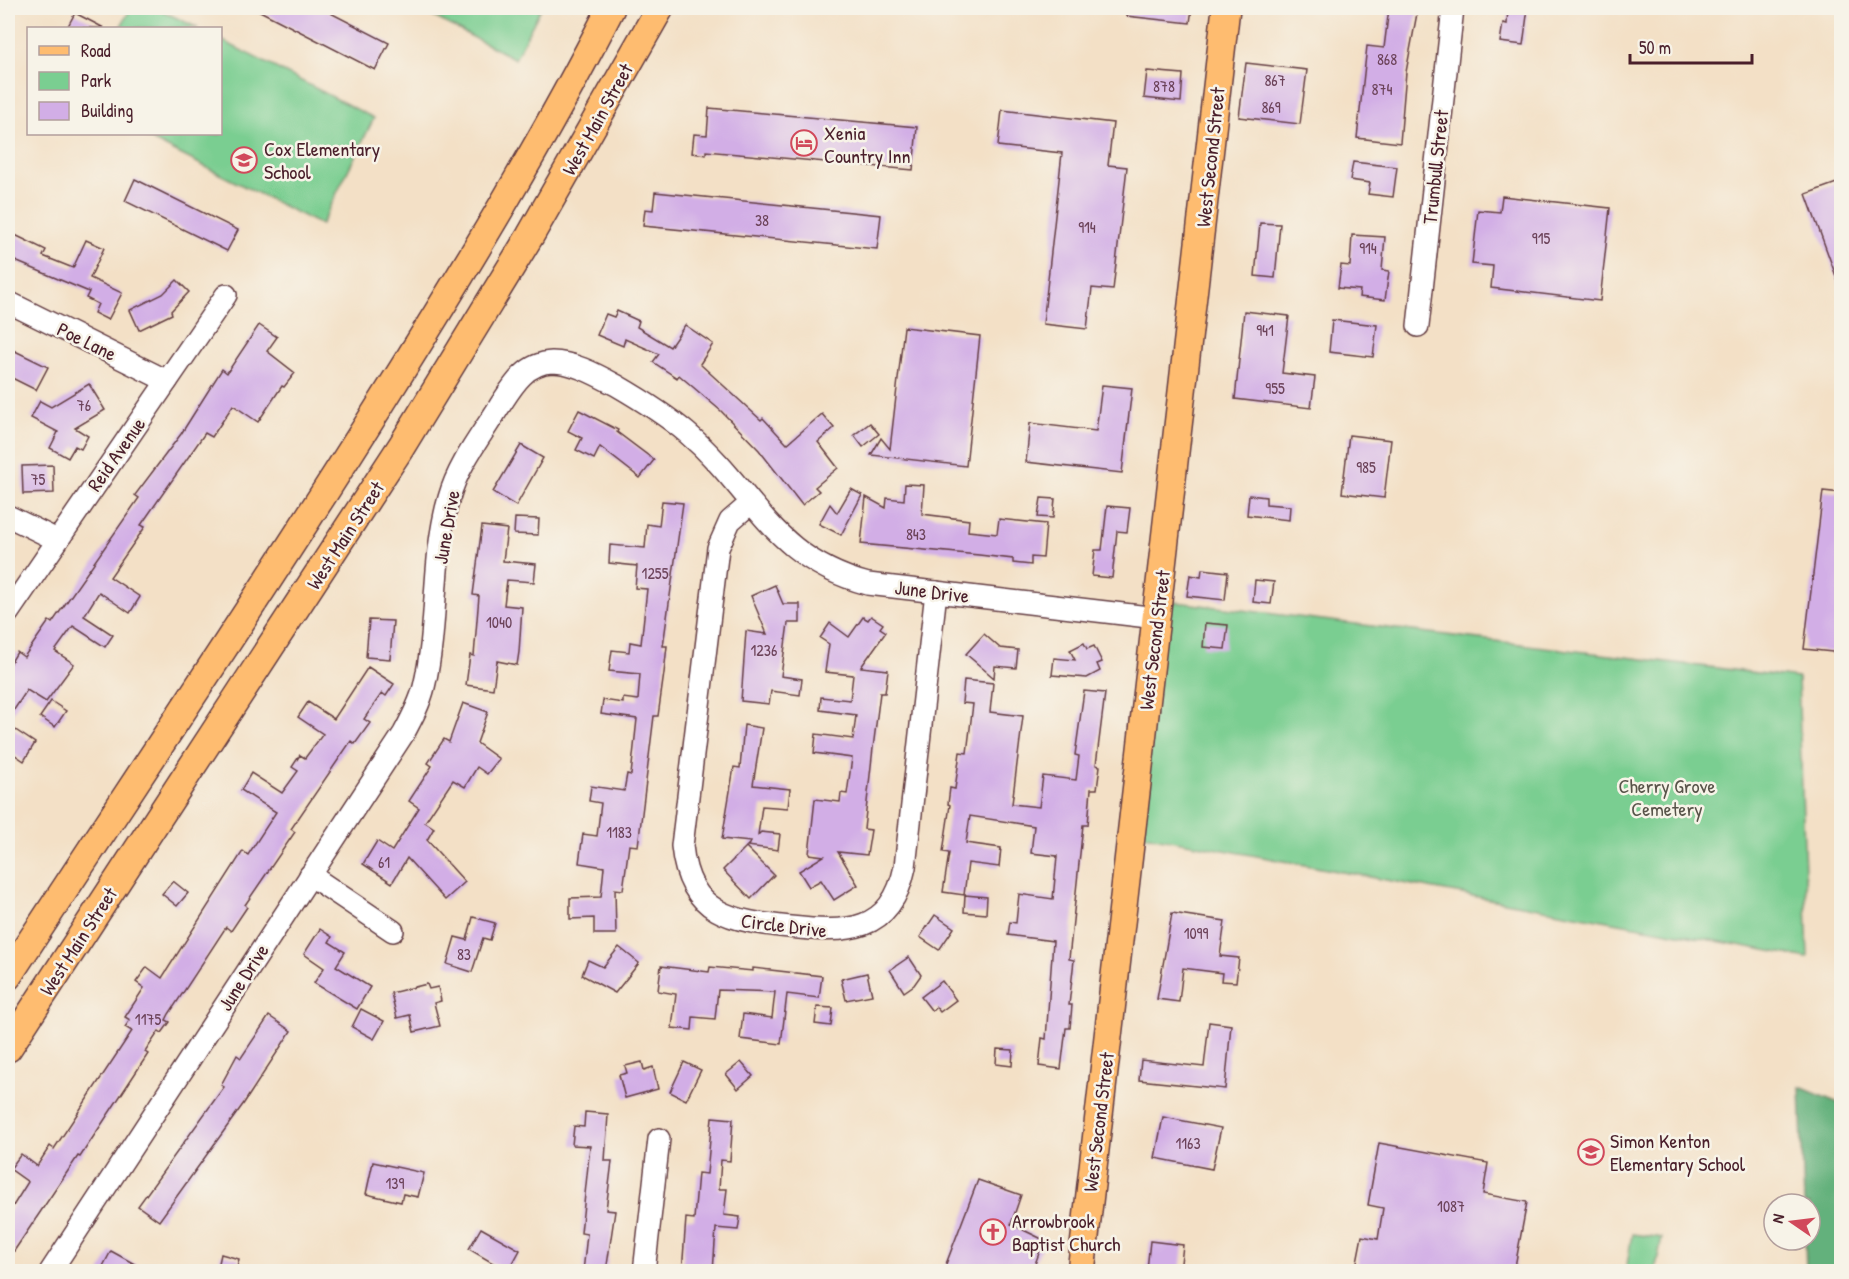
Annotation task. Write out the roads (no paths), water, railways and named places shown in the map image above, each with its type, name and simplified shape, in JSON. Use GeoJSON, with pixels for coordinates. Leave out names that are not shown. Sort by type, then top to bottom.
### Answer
{"type":"FeatureCollection","features":[{"type":"Feature","properties":{"kind":"main road","name":"West Main Street"},"geometry":{"type":"LineString","coordinates":[[8,976],[324,494],[432,321],[577,75],[611,8]]}},
{"type":"Feature","properties":{"kind":"main road","name":"West Main Street"},"geometry":{"type":"LineString","coordinates":[[8,1048],[401,447],[530,236],[660,8]]}},
{"type":"Feature","properties":{"kind":"main road","name":"West Second Street"},"geometry":{"type":"LineString","coordinates":[[1081,1272],[1226,8]]}},
{"type":"Feature","properties":{"kind":"street","name":"Trumbull Street"},"geometry":{"type":"LineString","coordinates":[[1418,326],[1454,8]]}},
{"type":"Feature","properties":{"kind":"street","name":"Reid Avenue"},"geometry":{"type":"LineString","coordinates":[[8,613],[226,296]]}},
{"type":"Feature","properties":{"kind":"street","name":"Poe Lane"},"geometry":{"type":"LineString","coordinates":[[8,302],[167,381]]}},
{"type":"Feature","properties":{"kind":"street","name":"June Drive"},"geometry":{"type":"LineString","coordinates":[[50,1272],[404,733],[417,708],[427,669],[443,523],[449,498],[463,464],[522,375],[534,367],[555,362],[568,364],[615,385],[688,433],[783,540],[826,570],[868,584],[1157,618]]}},
{"type":"Feature","properties":{"kind":"street","name":"Circle Drive"},"geometry":{"type":"LineString","coordinates":[[751,502],[730,521],[718,548],[682,846],[686,871],[693,888],[703,900],[726,916],[747,922],[843,931],[875,918],[891,902],[902,880],[905,867],[936,592]]}},
{"type":"Feature","properties":{"kind":"street"},"geometry":{"type":"LineString","coordinates":[[8,516],[57,540]]}},
{"type":"Feature","properties":{"kind":"street"},"geometry":{"type":"LineString","coordinates":[[310,875],[393,931]]}},
{"type":"Feature","properties":{"kind":"street"},"geometry":{"type":"LineString","coordinates":[[644,1272],[659,1139]]}},
{"type":"Feature","properties":{"kind":"place","name":"Xenia Country Inn"},"geometry":{"type":"Point","coordinates":[804,143]}},
{"type":"Feature","properties":{"kind":"place","name":"Cox Elementary School"},"geometry":{"type":"Point","coordinates":[244,160]}},
{"type":"Feature","properties":{"kind":"place","name":"Simon Kenton Elementary School"},"geometry":{"type":"Point","coordinates":[1591,1152]}},
{"type":"Feature","properties":{"kind":"place","name":"Arrowbrook Baptist Church"},"geometry":{"type":"Point","coordinates":[993,1232]}},
{"type":"Feature","properties":{"kind":"park label","name":"Cherry Grove Cemetery"},"geometry":{"type":"Point","coordinates":[1667,796]}}]}
